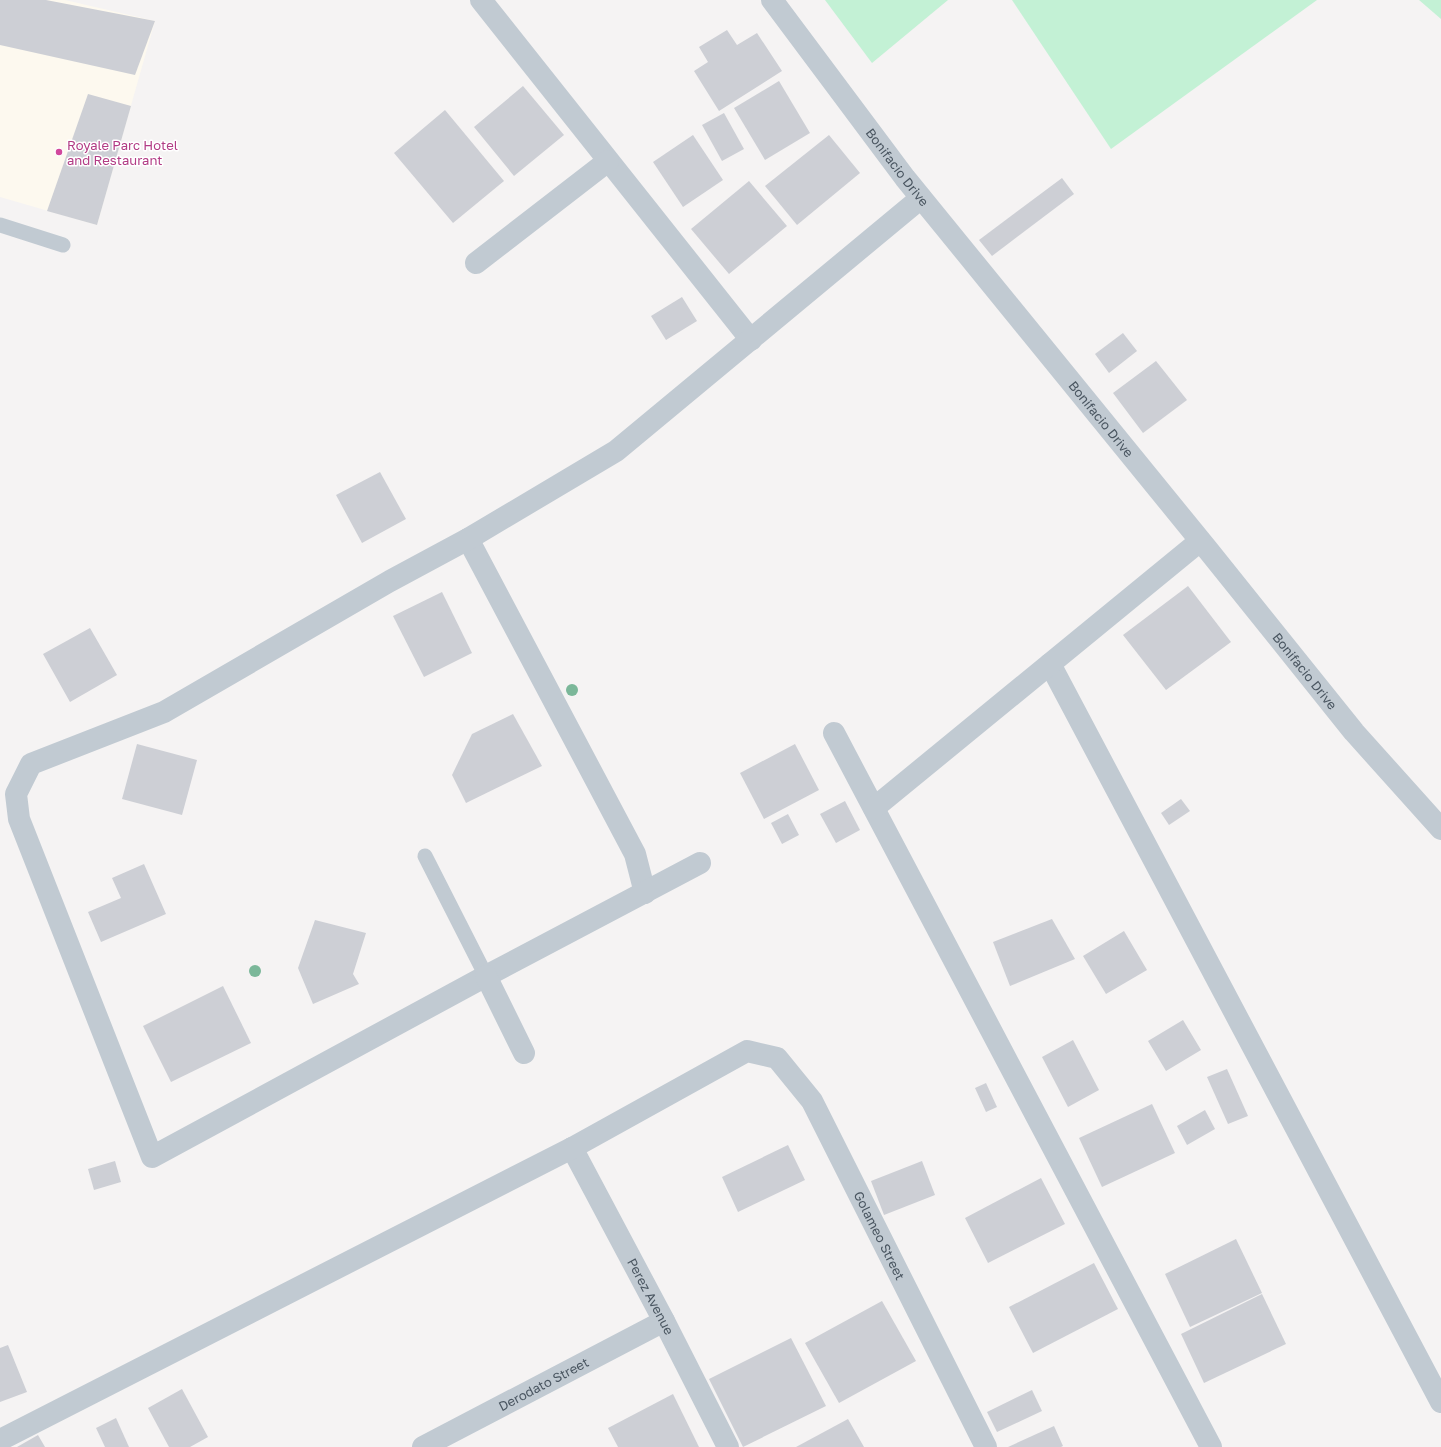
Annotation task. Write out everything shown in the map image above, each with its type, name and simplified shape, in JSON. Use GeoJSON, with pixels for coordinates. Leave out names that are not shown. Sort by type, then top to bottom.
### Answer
{"type":"FeatureCollection","features":[{"type":"Feature","properties":{"kind":"street"},"geometry":{"type":"LineString","coordinates":[[481,0],[751,340]]}},
{"type":"Feature","properties":{"kind":"street","name":"Bonifacio Drive"},"geometry":{"type":"LineString","coordinates":[[772,0],[921,198],[1200,540],[1354,732],[1441,829]]}},
{"type":"Feature","properties":{"kind":"street"},"geometry":{"type":"LineString","coordinates":[[476,263],[608,161]]}},
{"type":"Feature","properties":{"kind":"street"},"geometry":{"type":"LineString","coordinates":[[700,863],[486,976],[152,1157],[19,819],[16,794],[31,764],[164,712],[390,581],[468,539],[616,451],[921,198]]}},
{"type":"Feature","properties":{"kind":"street"},"geometry":{"type":"LineString","coordinates":[[468,539],[635,854],[645,893]]}},
{"type":"Feature","properties":{"kind":"street"},"geometry":{"type":"LineString","coordinates":[[874,808],[1200,540]]}},
{"type":"Feature","properties":{"kind":"street"},"geometry":{"type":"LineString","coordinates":[[1050,664],[1441,1402]]}},
{"type":"Feature","properties":{"kind":"street"},"geometry":{"type":"LineString","coordinates":[[834,733],[1211,1447]]}},
{"type":"Feature","properties":{"kind":"street"},"geometry":{"type":"LineString","coordinates":[[486,976],[524,1053]]}},
{"type":"Feature","properties":{"kind":"street","name":"Golameo Street"},"geometry":{"type":"LineString","coordinates":[[572,1148],[747,1051],[777,1058],[812,1101],[986,1447]]}},
{"type":"Feature","properties":{"kind":"street"},"geometry":{"type":"LineString","coordinates":[[0,1440],[572,1148]]}},
{"type":"Feature","properties":{"kind":"street","name":"Perez Avenue"},"geometry":{"type":"LineString","coordinates":[[572,1148],[664,1321],[728,1447]]}},
{"type":"Feature","properties":{"kind":"street","name":"Derodato Street"},"geometry":{"type":"LineString","coordinates":[[423,1447],[664,1321]]}},
{"type":"Feature","properties":{"kind":"lane"},"geometry":{"type":"LineString","coordinates":[[0,225],[63,245]]}},
{"type":"Feature","properties":{"kind":"lane"},"geometry":{"type":"LineString","coordinates":[[425,856],[486,976]]}},
{"type":"Feature","properties":{"kind":"shaded area","name":"Royale Parc Hotel and Restaurant"},"geometry":{"type":"Polygon","coordinates":[[[0,0],[65,0],[155,21],[97,225],[0,197],[0,0]]]}},
{"type":"Feature","properties":{"kind":"green space"},"geometry":{"type":"Polygon","coordinates":[[[825,0],[948,0],[872,63],[825,0]]]}},
{"type":"Feature","properties":{"kind":"green space"},"geometry":{"type":"Polygon","coordinates":[[[1012,0],[1317,0],[1111,149],[1012,0]]]}},
{"type":"Feature","properties":{"kind":"green space"},"geometry":{"type":"Polygon","coordinates":[[[1419,0],[1441,0],[1441,19],[1419,0]]]}},
{"type":"Feature","properties":{"kind":"building"},"geometry":{"type":"Polygon","coordinates":[[[0,0],[46,0],[155,21],[135,75],[0,45],[0,0]]]}},
{"type":"Feature","properties":{"kind":"building"},"geometry":{"type":"Polygon","coordinates":[[[727,30],[737,45],[757,33],[782,71],[719,111],[694,71],[708,62],[699,47],[727,30]]]}},
{"type":"Feature","properties":{"kind":"building"},"geometry":{"type":"Polygon","coordinates":[[[779,81],[810,133],[765,160],[734,108],[779,81]]]}},
{"type":"Feature","properties":{"kind":"building"},"geometry":{"type":"Polygon","coordinates":[[[523,86],[564,135],[514,176],[474,127],[523,86]]]}},
{"type":"Feature","properties":{"kind":"building"},"geometry":{"type":"Polygon","coordinates":[[[88,94],[131,106],[97,225],[47,211],[88,94]]]}},
{"type":"Feature","properties":{"kind":"building"},"geometry":{"type":"Polygon","coordinates":[[[445,110],[504,181],[453,223],[394,153],[445,110]]]}},
{"type":"Feature","properties":{"kind":"building"},"geometry":{"type":"Polygon","coordinates":[[[724,113],[744,149],[722,161],[702,125],[724,113]]]}},
{"type":"Feature","properties":{"kind":"building"},"geometry":{"type":"Polygon","coordinates":[[[693,135],[723,180],[683,207],[653,162],[693,135]]]}},
{"type":"Feature","properties":{"kind":"building"},"geometry":{"type":"Polygon","coordinates":[[[829,135],[860,173],[797,225],[765,186],[829,135]]]}},
{"type":"Feature","properties":{"kind":"building"},"geometry":{"type":"Polygon","coordinates":[[[1062,178],[1074,194],[992,256],[979,240],[1062,178]]]}},
{"type":"Feature","properties":{"kind":"building"},"geometry":{"type":"Polygon","coordinates":[[[749,181],[787,226],[729,274],[691,229],[749,181]]]}},
{"type":"Feature","properties":{"kind":"building"},"geometry":{"type":"Polygon","coordinates":[[[682,297],[697,321],[666,340],[651,316],[682,297]]]}},
{"type":"Feature","properties":{"kind":"building"},"geometry":{"type":"Polygon","coordinates":[[[1123,333],[1137,351],[1109,373],[1095,354],[1123,333]]]}},
{"type":"Feature","properties":{"kind":"building"},"geometry":{"type":"Polygon","coordinates":[[[1156,361],[1187,400],[1143,433],[1113,393],[1156,361]]]}},
{"type":"Feature","properties":{"kind":"building"},"geometry":{"type":"Polygon","coordinates":[[[380,472],[406,519],[362,543],[336,495],[380,472]]]}},
{"type":"Feature","properties":{"kind":"building"},"geometry":{"type":"Polygon","coordinates":[[[1188,586],[1231,642],[1166,690],[1123,635],[1188,586]]]}},
{"type":"Feature","properties":{"kind":"building"},"geometry":{"type":"Polygon","coordinates":[[[442,592],[472,653],[424,677],[393,616],[442,592]]]}},
{"type":"Feature","properties":{"kind":"building"},"geometry":{"type":"Polygon","coordinates":[[[90,628],[117,675],[70,702],[43,654],[90,628]]]}},
{"type":"Feature","properties":{"kind":"building"},"geometry":{"type":"Polygon","coordinates":[[[513,714],[542,766],[466,803],[452,775],[472,734],[513,714]]]}},
{"type":"Feature","properties":{"kind":"building"},"geometry":{"type":"Polygon","coordinates":[[[137,744],[197,760],[182,815],[122,799],[137,744]]]}},
{"type":"Feature","properties":{"kind":"building"},"geometry":{"type":"Polygon","coordinates":[[[795,744],[819,790],[764,819],[740,773],[795,744]]]}},
{"type":"Feature","properties":{"kind":"building"},"geometry":{"type":"Polygon","coordinates":[[[1181,799],[1190,811],[1169,825],[1161,813],[1181,799]]]}},
{"type":"Feature","properties":{"kind":"building"},"geometry":{"type":"Polygon","coordinates":[[[845,801],[860,830],[836,843],[820,814],[845,801]]]}},
{"type":"Feature","properties":{"kind":"building"},"geometry":{"type":"Polygon","coordinates":[[[788,814],[799,835],[782,844],[771,823],[788,814]]]}},
{"type":"Feature","properties":{"kind":"building"},"geometry":{"type":"Polygon","coordinates":[[[144,864],[166,914],[101,942],[88,912],[121,898],[112,878],[144,864]]]}},
{"type":"Feature","properties":{"kind":"building"},"geometry":{"type":"Polygon","coordinates":[[[1052,919],[1075,959],[1010,986],[993,942],[1052,919]]]}},
{"type":"Feature","properties":{"kind":"building"},"geometry":{"type":"Polygon","coordinates":[[[315,920],[366,933],[353,974],[359,984],[313,1004],[298,968],[315,920]]]}},
{"type":"Feature","properties":{"kind":"building"},"geometry":{"type":"Polygon","coordinates":[[[1124,931],[1147,970],[1106,994],[1083,956],[1124,931]]]}},
{"type":"Feature","properties":{"kind":"building"},"geometry":{"type":"Polygon","coordinates":[[[223,986],[251,1043],[171,1082],[143,1026],[223,986]]]}},
{"type":"Feature","properties":{"kind":"building"},"geometry":{"type":"Polygon","coordinates":[[[1183,1020],[1201,1050],[1166,1071],[1148,1041],[1183,1020]]]}},
{"type":"Feature","properties":{"kind":"building"},"geometry":{"type":"Polygon","coordinates":[[[1073,1040],[1099,1090],[1068,1107],[1042,1057],[1073,1040]]]}},
{"type":"Feature","properties":{"kind":"building"},"geometry":{"type":"Polygon","coordinates":[[[1227,1069],[1248,1116],[1228,1124],[1207,1077],[1227,1069]]]}},
{"type":"Feature","properties":{"kind":"building"},"geometry":{"type":"Polygon","coordinates":[[[986,1083],[997,1107],[986,1112],[975,1088],[986,1083]]]}},
{"type":"Feature","properties":{"kind":"building"},"geometry":{"type":"Polygon","coordinates":[[[1152,1104],[1175,1153],[1102,1187],[1079,1138],[1152,1104]]]}},
{"type":"Feature","properties":{"kind":"building"},"geometry":{"type":"Polygon","coordinates":[[[1205,1110],[1215,1129],[1187,1145],[1177,1126],[1205,1110]]]}},
{"type":"Feature","properties":{"kind":"building"},"geometry":{"type":"Polygon","coordinates":[[[788,1145],[805,1180],[738,1212],[722,1177],[788,1145]]]}},
{"type":"Feature","properties":{"kind":"building"},"geometry":{"type":"Polygon","coordinates":[[[115,1161],[121,1182],[94,1190],[88,1169],[115,1161]]]}},
{"type":"Feature","properties":{"kind":"building"},"geometry":{"type":"Polygon","coordinates":[[[922,1161],[935,1195],[884,1215],[871,1181],[922,1161]]]}},
{"type":"Feature","properties":{"kind":"building"},"geometry":{"type":"Polygon","coordinates":[[[1041,1178],[1065,1224],[988,1263],[965,1218],[1041,1178]]]}},
{"type":"Feature","properties":{"kind":"building"},"geometry":{"type":"Polygon","coordinates":[[[1236,1239],[1262,1293],[1190,1327],[1165,1274],[1236,1239]]]}},
{"type":"Feature","properties":{"kind":"building"},"geometry":{"type":"Polygon","coordinates":[[[1094,1263],[1118,1309],[1033,1353],[1009,1307],[1094,1263]]]}},
{"type":"Feature","properties":{"kind":"building"},"geometry":{"type":"Polygon","coordinates":[[[1262,1294],[1286,1344],[1204,1383],[1181,1334],[1262,1294]]]}},
{"type":"Feature","properties":{"kind":"building"},"geometry":{"type":"Polygon","coordinates":[[[882,1301],[916,1361],[839,1403],[805,1343],[882,1301]]]}},
{"type":"Feature","properties":{"kind":"building"},"geometry":{"type":"Polygon","coordinates":[[[791,1338],[826,1406],[743,1447],[709,1379],[791,1338]]]}},
{"type":"Feature","properties":{"kind":"building"},"geometry":{"type":"Polygon","coordinates":[[[8,1345],[27,1392],[0,1402],[0,1348],[8,1345]]]}},
{"type":"Feature","properties":{"kind":"building"},"geometry":{"type":"Polygon","coordinates":[[[182,1389],[208,1437],[190,1447],[169,1447],[148,1408],[182,1389]]]}},
{"type":"Feature","properties":{"kind":"building"},"geometry":{"type":"Polygon","coordinates":[[[1032,1390],[1042,1411],[997,1432],[987,1412],[1032,1390]]]}},
{"type":"Feature","properties":{"kind":"building"},"geometry":{"type":"Polygon","coordinates":[[[673,1394],[699,1447],[618,1447],[608,1428],[673,1394]]]}},
{"type":"Feature","properties":{"kind":"building"},"geometry":{"type":"Polygon","coordinates":[[[116,1418],[129,1447],[105,1447],[96,1428],[116,1418]]]}},
{"type":"Feature","properties":{"kind":"building"},"geometry":{"type":"Polygon","coordinates":[[[848,1419],[864,1447],[796,1447],[848,1419]]]}},
{"type":"Feature","properties":{"kind":"building"},"geometry":{"type":"Polygon","coordinates":[[[1054,1426],[1063,1446],[1061,1447],[1008,1447],[1054,1426]]]}},
{"type":"Feature","properties":{"kind":"building"},"geometry":{"type":"Polygon","coordinates":[[[38,1435],[45,1447],[17,1447],[38,1435]]]}},
{"type":"Feature","properties":{"kind":"place","name":"Royale Parc Hotel and Restaurant"},"geometry":{"type":"Point","coordinates":[59,152]}}]}
